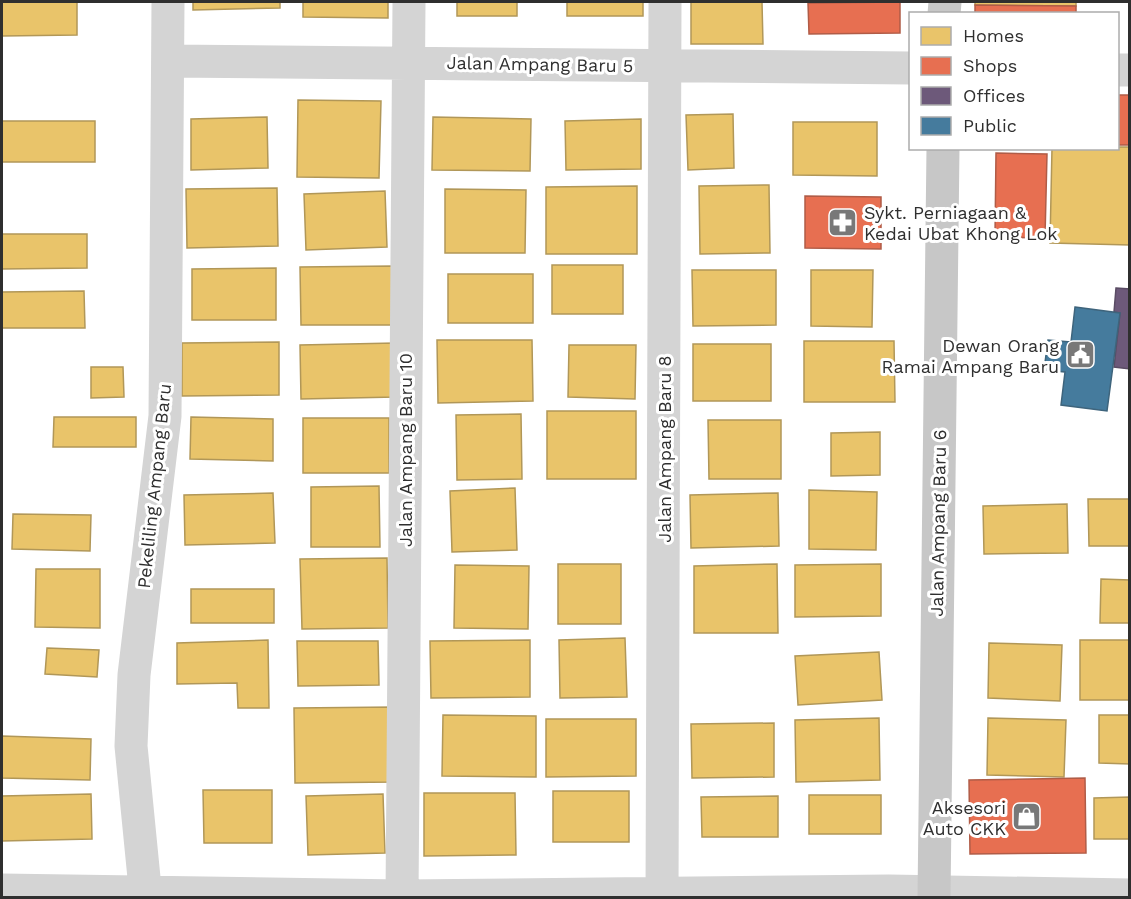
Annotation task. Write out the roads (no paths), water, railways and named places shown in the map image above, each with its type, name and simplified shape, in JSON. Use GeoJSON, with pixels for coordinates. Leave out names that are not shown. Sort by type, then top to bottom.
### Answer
{"type":"FeatureCollection","features":[{"type":"Feature","properties":{"kind":"main road","name":"Jalan Ampang Baru 6"},"geometry":{"type":"LineString","coordinates":[[934,894],[943,150]]}},
{"type":"Feature","properties":{"kind":"street","name":"Pekeliling Ampang Baru"},"geometry":{"type":"LineString","coordinates":[[146,895],[131,746],[134,675],[165,416],[168,2]]}},
{"type":"Feature","properties":{"kind":"street","name":"Jalan Ampang Baru 10"},"geometry":{"type":"LineString","coordinates":[[402,897],[409,2]]}},
{"type":"Feature","properties":{"kind":"street","name":"Jalan Ampang Baru 8"},"geometry":{"type":"LineString","coordinates":[[662,895],[665,2]]}},
{"type":"Feature","properties":{"kind":"street","name":"Jalan Ampang Baru 5"},"geometry":{"type":"LineString","coordinates":[[169,61],[909,68]]}},
{"type":"Feature","properties":{"kind":"street"},"geometry":{"type":"LineString","coordinates":[[2,890],[146,895],[402,897],[1130,895]]}},
{"type":"Feature","properties":{"kind":"place","name":"Sykt. Perniagaan & Kedai Ubat Khong Lok"},"geometry":{"type":"Point","coordinates":[843,222]}},
{"type":"Feature","properties":{"kind":"place","name":"Dewan Orang Ramai Ampang Baru"},"geometry":{"type":"Point","coordinates":[1080,355]}},
{"type":"Feature","properties":{"kind":"place","name":"Aksesori Auto CKK"},"geometry":{"type":"Point","coordinates":[1027,817]}}]}
